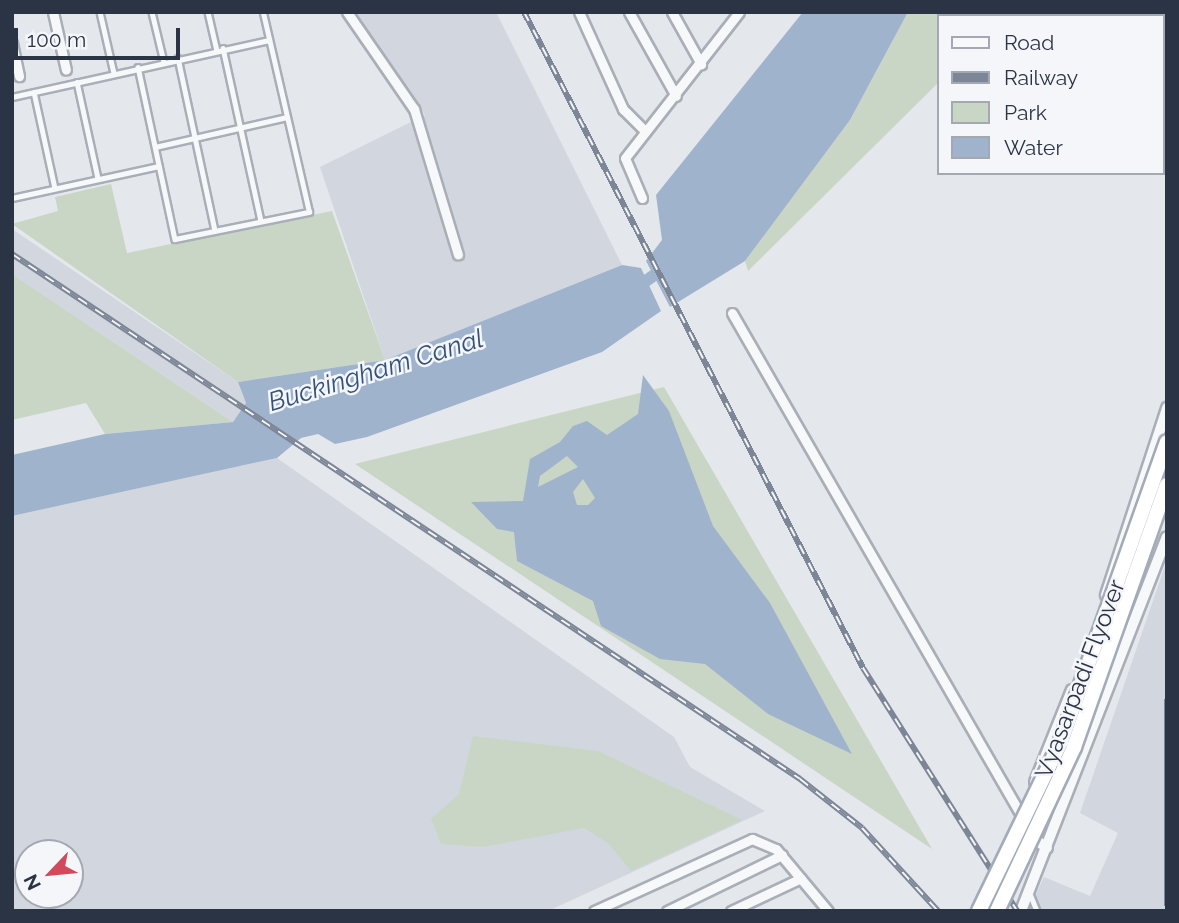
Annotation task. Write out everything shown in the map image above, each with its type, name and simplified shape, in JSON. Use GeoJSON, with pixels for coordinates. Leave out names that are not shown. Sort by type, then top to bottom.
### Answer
{"type":"FeatureCollection","features":[{"type":"Feature","properties":{"kind":"main road","name":"Vyasarpadi Flyover"},"geometry":{"type":"LineString","coordinates":[[979,911],[1060,741],[1167,442]]}},
{"type":"Feature","properties":{"kind":"main road","name":"Vyasarpadi Flyover"},"geometry":{"type":"LineString","coordinates":[[997,911],[1074,747],[1167,485]]}},
{"type":"Feature","properties":{"kind":"street"},"geometry":{"type":"LineString","coordinates":[[52,12],[66,70]]}},
{"type":"Feature","properties":{"kind":"street"},"geometry":{"type":"LineString","coordinates":[[347,12],[414,108],[458,256]]}},
{"type":"Feature","properties":{"kind":"street"},"geometry":{"type":"LineString","coordinates":[[579,12],[623,109],[646,131]]}},
{"type":"Feature","properties":{"kind":"street"},"geometry":{"type":"LineString","coordinates":[[629,12],[676,96]]}},
{"type":"Feature","properties":{"kind":"street"},"geometry":{"type":"LineString","coordinates":[[672,12],[701,64]]}},
{"type":"Feature","properties":{"kind":"street"},"geometry":{"type":"LineString","coordinates":[[723,12],[732,22]]}},
{"type":"Feature","properties":{"kind":"street"},"geometry":{"type":"LineString","coordinates":[[642,198],[624,162],[739,12]]}},
{"type":"Feature","properties":{"kind":"street"},"geometry":{"type":"LineString","coordinates":[[12,43],[19,76]]}},
{"type":"Feature","properties":{"kind":"street"},"geometry":{"type":"LineString","coordinates":[[732,313],[1021,815],[1025,832],[1046,848]]}},
{"type":"Feature","properties":{"kind":"street"},"geometry":{"type":"LineString","coordinates":[[1021,815],[1097,622],[1167,408]]}},
{"type":"Feature","properties":{"kind":"street"},"geometry":{"type":"LineString","coordinates":[[1021,911],[1030,894],[1167,537]]}},
{"type":"Feature","properties":{"kind":"street"},"geometry":{"type":"LineString","coordinates":[[1097,622],[1131,634]]}},
{"type":"Feature","properties":{"kind":"street"},"geometry":{"type":"LineString","coordinates":[[594,911],[752,839],[782,855],[828,911]]}},
{"type":"Feature","properties":{"kind":"street"},"geometry":{"type":"LineString","coordinates":[[667,911],[782,855]]}},
{"type":"Feature","properties":{"kind":"street"},"geometry":{"type":"LineString","coordinates":[[731,911],[801,878]]}},
{"type":"Feature","properties":{"kind":"lane"},"geometry":{"type":"LineString","coordinates":[[100,12],[114,74]]}},
{"type":"Feature","properties":{"kind":"lane"},"geometry":{"type":"LineString","coordinates":[[152,12],[164,62]]}},
{"type":"Feature","properties":{"kind":"lane"},"geometry":{"type":"LineString","coordinates":[[208,12],[217,50]]}},
{"type":"Feature","properties":{"kind":"lane"},"geometry":{"type":"LineString","coordinates":[[138,67],[175,239],[309,212],[263,12]]}},
{"type":"Feature","properties":{"kind":"lane"},"geometry":{"type":"LineString","coordinates":[[12,97],[223,48],[270,40]]}},
{"type":"Feature","properties":{"kind":"lane"},"geometry":{"type":"LineString","coordinates":[[223,48],[261,221]]}},
{"type":"Feature","properties":{"kind":"lane"},"geometry":{"type":"LineString","coordinates":[[178,58],[215,230]]}},
{"type":"Feature","properties":{"kind":"lane"},"geometry":{"type":"LineString","coordinates":[[77,82],[98,178]]}},
{"type":"Feature","properties":{"kind":"lane"},"geometry":{"type":"LineString","coordinates":[[34,92],[55,188]]}},
{"type":"Feature","properties":{"kind":"lane"},"geometry":{"type":"LineString","coordinates":[[155,147],[241,130],[287,117]]}},
{"type":"Feature","properties":{"kind":"lane"},"geometry":{"type":"LineString","coordinates":[[12,198],[159,166]]}},
{"type":"Feature","properties":{"kind":"lane"},"geometry":{"type":"LineString","coordinates":[[1030,894],[1037,911]]}},
{"type":"Feature","properties":{"kind":"shaded area"},"geometry":{"type":"Polygon","coordinates":[[[354,12],[496,12],[622,265],[385,360],[320,167],[425,115],[354,12]]]}},
{"type":"Feature","properties":{"kind":"shaded area"},"geometry":{"type":"Polygon","coordinates":[[[12,229],[238,382],[246,403],[233,422],[12,274],[12,229]]]}},
{"type":"Feature","properties":{"kind":"shaded area"},"geometry":{"type":"Polygon","coordinates":[[[277,458],[674,737],[690,767],[765,811],[548,911],[12,911],[12,516],[277,458]]]}},
{"type":"Feature","properties":{"kind":"shaded area"},"geometry":{"type":"Polygon","coordinates":[[[1167,560],[1167,911],[1028,911],[1044,877],[1090,896],[1118,833],[1080,813],[1167,560]]]}},
{"type":"Feature","properties":{"kind":"green space"},"geometry":{"type":"Polygon","coordinates":[[[908,12],[1009,12],[937,14],[937,84],[748,271],[745,261],[850,120],[908,12]]]}},
{"type":"Feature","properties":{"kind":"green space"},"geometry":{"type":"Polygon","coordinates":[[[1060,12],[1167,12],[1167,87],[1165,14],[1060,12]]]}},
{"type":"Feature","properties":{"kind":"green space"},"geometry":{"type":"Polygon","coordinates":[[[111,184],[127,253],[332,211],[385,360],[238,382],[12,224],[58,211],[55,197],[111,184]]]}},
{"type":"Feature","properties":{"kind":"green space"},"geometry":{"type":"Polygon","coordinates":[[[12,274],[233,422],[105,434],[86,403],[12,420],[12,274]]]}},
{"type":"Feature","properties":{"kind":"green space"},"geometry":{"type":"Polygon","coordinates":[[[664,387],[932,849],[355,464],[664,387]]]}},
{"type":"Feature","properties":{"kind":"green space"},"geometry":{"type":"Polygon","coordinates":[[[473,736],[598,751],[742,820],[631,871],[608,843],[584,828],[483,847],[441,844],[431,819],[459,794],[473,736]]]}},
{"type":"Feature","properties":{"kind":"water"},"geometry":{"type":"Polygon","coordinates":[[[803,12],[908,12],[850,120],[745,261],[670,307],[646,261],[662,240],[656,195],[803,12]]]}},
{"type":"Feature","properties":{"kind":"water"},"geometry":{"type":"Polygon","coordinates":[[[622,265],[641,268],[661,311],[602,352],[367,437],[335,444],[318,434],[301,438],[277,458],[12,516],[12,455],[105,434],[233,422],[246,403],[238,382],[385,360],[622,265]]]}},
{"type":"Feature","properties":{"kind":"water"},"geometry":{"type":"Polygon","coordinates":[[[643,375],[669,411],[713,526],[770,603],[852,754],[768,714],[705,664],[660,659],[601,626],[593,601],[517,561],[514,532],[497,529],[471,502],[523,501],[530,459],[560,442],[573,426],[587,421],[607,435],[638,414],[643,375]],[[567,456],[540,476],[538,487],[578,467],[567,456]],[[583,479],[573,492],[577,505],[588,505],[595,498],[583,479]]]}},
{"type":"Feature","properties":{"kind":"waterway","name":"Buckingham Canal"},"geometry":{"type":"LineString","coordinates":[[633,290],[667,266]]}},
{"type":"Feature","properties":{"kind":"railway"},"geometry":{"type":"LineString","coordinates":[[524,12],[863,668],[1017,911]]}},
{"type":"Feature","properties":{"kind":"railway"},"geometry":{"type":"LineString","coordinates":[[12,254],[800,779],[862,828],[938,911]]}},
{"type":"Feature","properties":{"kind":"railway"},"geometry":{"type":"LineString","coordinates":[[1167,699],[1167,906]]}}]}
